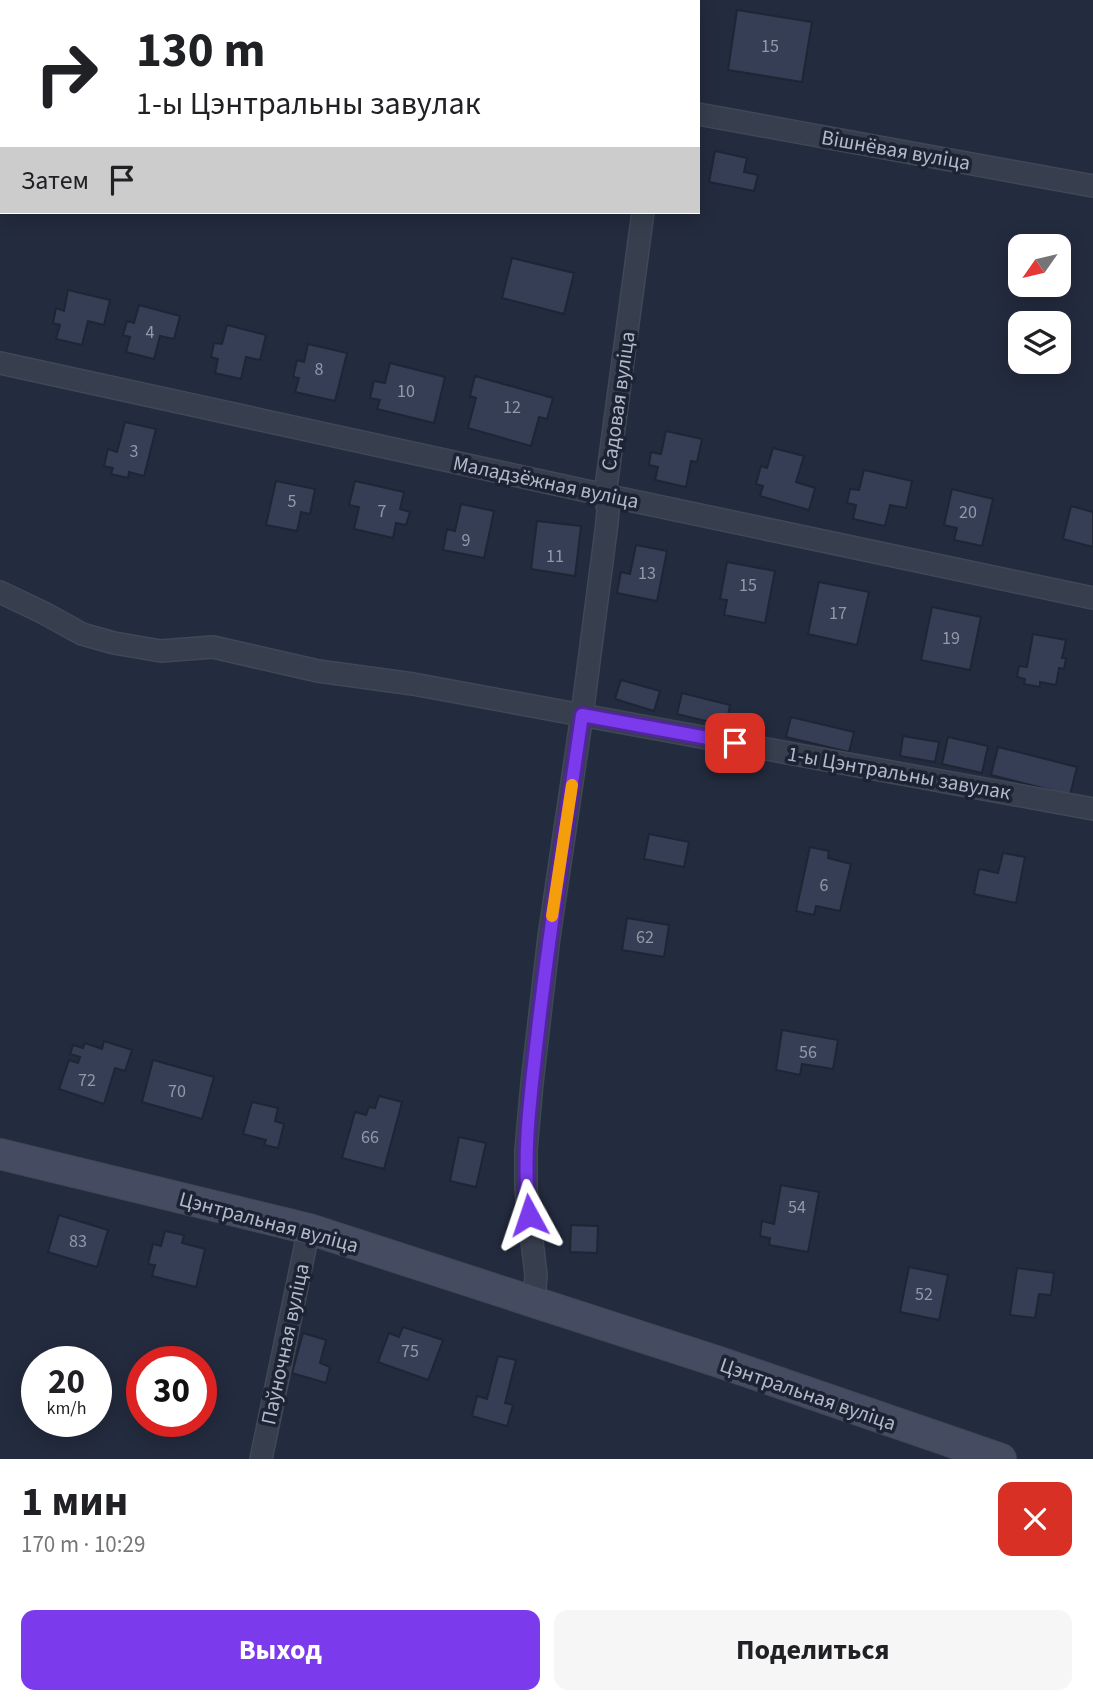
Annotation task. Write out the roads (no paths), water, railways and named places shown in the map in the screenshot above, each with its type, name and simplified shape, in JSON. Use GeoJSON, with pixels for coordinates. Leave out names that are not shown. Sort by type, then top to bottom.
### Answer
{"type":"FeatureCollection","features":[{"type":"Feature","properties":{"kind":"street","name":"Вішнёвая вуліца"},"geometry":{"type":"LineString","coordinates":[[700,114],[1093,186]]}},
{"type":"Feature","properties":{"kind":"street","name":"Садовая вуліца"},"geometry":{"type":"LineString","coordinates":[[582,715],[607,523],[605,495],[643,214]]}},
{"type":"Feature","properties":{"kind":"street","name":"Маладзёжная вуліца"},"geometry":{"type":"LineString","coordinates":[[0,362],[605,495],[1093,598]]}},
{"type":"Feature","properties":{"kind":"street","name":"1-ы Цэнтральны завулак"},"geometry":{"type":"LineString","coordinates":[[0,592],[82,634],[114,643],[160,651],[213,648],[318,671],[413,684],[1093,809]]}},
{"type":"Feature","properties":{"kind":"street"},"geometry":{"type":"LineString","coordinates":[[534,1303],[536,1275],[526,1190],[526,1150],[549,937],[582,715]]}},
{"type":"Feature","properties":{"kind":"street","name":"Цэнтральная вуліца"},"geometry":{"type":"LineString","coordinates":[[0,1154],[309,1229],[722,1363],[1001,1459]]}},
{"type":"Feature","properties":{"kind":"street","name":"Паўночная вуліца"},"geometry":{"type":"LineString","coordinates":[[261,1459],[309,1229]]}}]}
